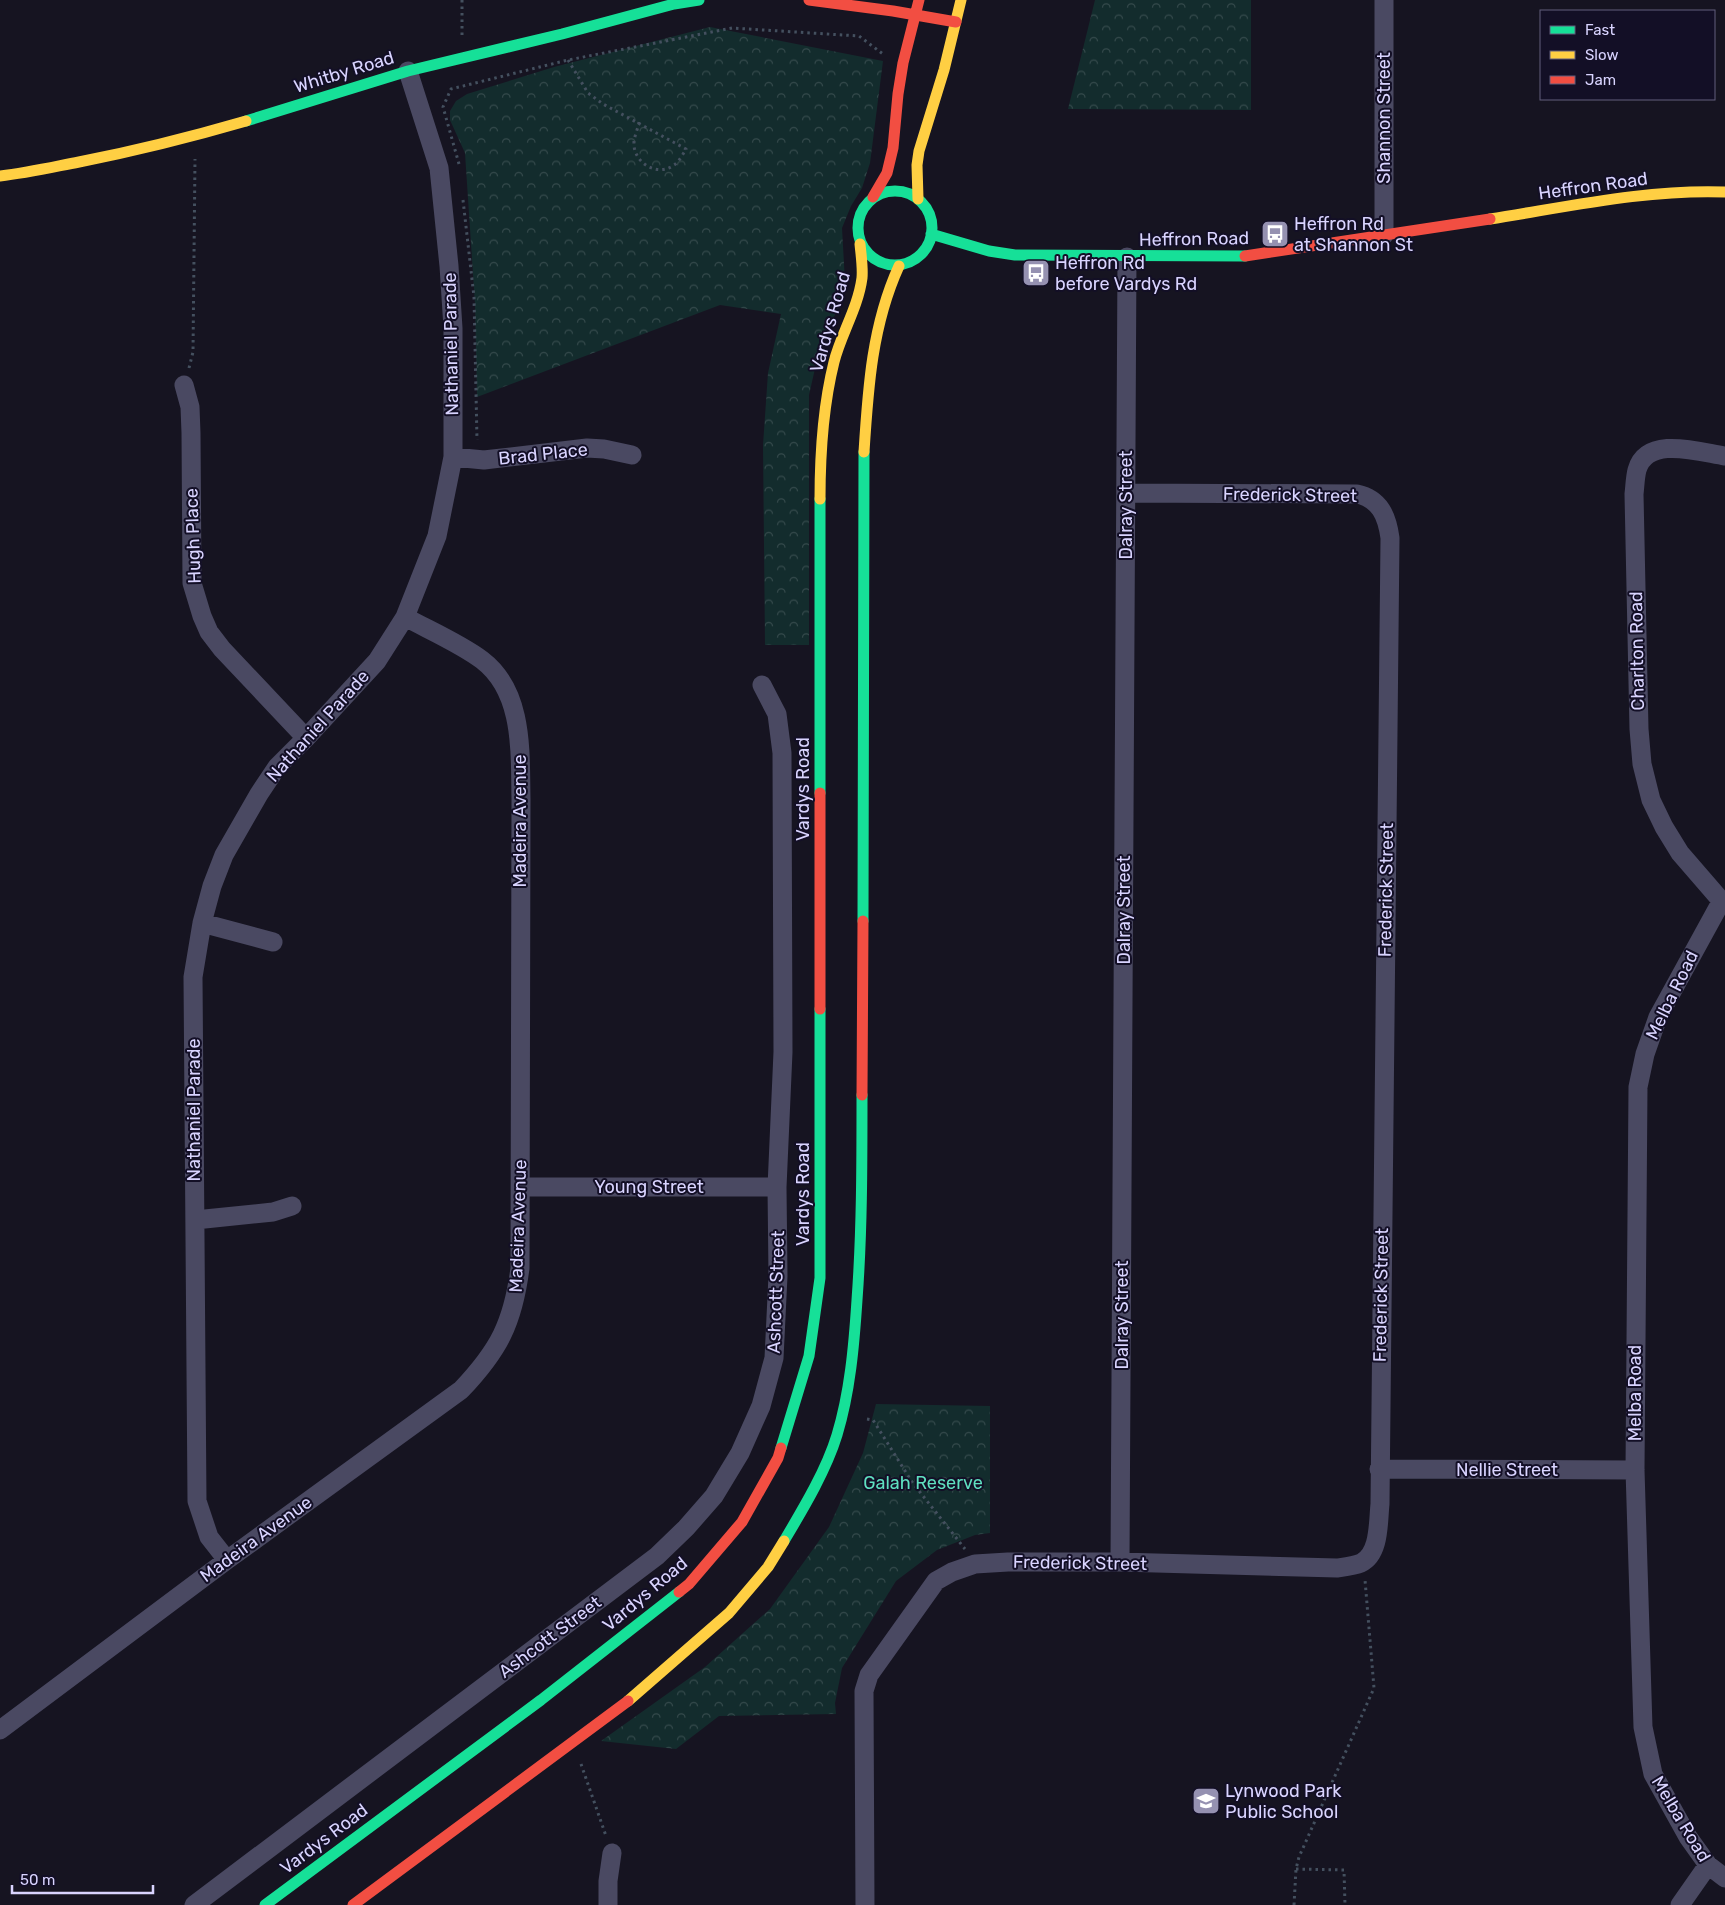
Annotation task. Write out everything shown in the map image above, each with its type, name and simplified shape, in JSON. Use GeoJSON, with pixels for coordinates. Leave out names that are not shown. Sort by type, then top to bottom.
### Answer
{"type":"FeatureCollection","features":[{"type":"Feature","properties":{"kind":"main road","name":"Whitby Road"},"geometry":{"type":"LineString","coordinates":[[0,176],[20,174],[115,155],[195,136],[408,71],[562,34],[674,4],[699,0]]}},
{"type":"Feature","properties":{"kind":"main road"},"geometry":{"type":"LineString","coordinates":[[810,0],[915,14],[956,22]]}},
{"type":"Feature","properties":{"kind":"main road"},"geometry":{"type":"LineString","coordinates":[[873,198],[884,192],[908,193],[918,199],[926,209],[931,221],[932,234],[929,244],[915,260],[899,266],[876,261],[860,244],[857,231],[859,218],[864,207],[873,198],[887,173],[892,148],[902,63],[919,0]]}},
{"type":"Feature","properties":{"kind":"main road"},"geometry":{"type":"LineString","coordinates":[[918,199],[917,165],[919,151],[961,0]]}},
{"type":"Feature","properties":{"kind":"main road","name":"Heffron Road"},"geometry":{"type":"LineString","coordinates":[[932,234],[989,250],[1015,255],[1126,257],[1260,255],[1667,193],[1725,192]]}},
{"type":"Feature","properties":{"kind":"main road","name":"Vardys Road"},"geometry":{"type":"LineString","coordinates":[[265,1905],[541,1700],[689,1584],[742,1522],[778,1458],[809,1356],[820,1278],[820,471],[838,344],[860,295],[863,278],[864,262],[860,244]]}},
{"type":"Feature","properties":{"kind":"main road"},"geometry":{"type":"LineString","coordinates":[[353,1905],[636,1695],[729,1614],[768,1567],[807,1503],[836,1438],[848,1388],[855,1335],[862,1230],[865,429],[881,312],[887,292],[899,266]]}},
{"type":"Feature","properties":{"kind":"street","name":"Shannon Street"},"geometry":{"type":"LineString","coordinates":[[1384,0],[1384,235]]}},
{"type":"Feature","properties":{"kind":"street","name":"Nathaniel Parade"},"geometry":{"type":"LineString","coordinates":[[227,1560],[209,1538],[197,1501],[193,977],[202,923],[212,886],[224,855],[277,767],[377,661],[405,617],[437,536],[453,457],[453,328],[449,266],[438,168],[408,71]]}},
{"type":"Feature","properties":{"kind":"street","name":"Dalray Street"},"geometry":{"type":"LineString","coordinates":[[1120,1562],[1126,257]]}},
{"type":"Feature","properties":{"kind":"street","name":"Hugh Place"},"geometry":{"type":"LineString","coordinates":[[184,385],[190,407],[192,574],[196,598],[209,632],[222,649],[306,738]]}},
{"type":"Feature","properties":{"kind":"street","name":"Brad Place"},"geometry":{"type":"LineString","coordinates":[[453,457],[484,460],[587,448],[604,449],[632,455]]}},
{"type":"Feature","properties":{"kind":"street","name":"Charlton Road"},"geometry":{"type":"LineString","coordinates":[[1723,904],[1680,853],[1664,827],[1651,800],[1642,764],[1639,729],[1634,494],[1637,469],[1647,454],[1664,448],[1684,449],[1725,456]]}},
{"type":"Feature","properties":{"kind":"street","name":"Frederick Street"},"geometry":{"type":"LineString","coordinates":[[865,1905],[863,1700],[867,1680],[936,1581],[952,1572],[975,1564],[1008,1562],[1120,1562],[1337,1568],[1361,1563],[1372,1552],[1378,1530],[1390,568],[1388,525],[1385,513],[1380,506],[1366,496],[1357,494],[1126,493]]}},
{"type":"Feature","properties":{"kind":"street","name":"Madeira Avenue"},"geometry":{"type":"LineString","coordinates":[[0,1730],[227,1560],[461,1390],[492,1354],[506,1329],[516,1299],[520,1268],[521,799],[518,730],[513,707],[506,688],[496,673],[482,660],[405,617]]}},
{"type":"Feature","properties":{"kind":"street","name":"Ashcott Street"},"geometry":{"type":"LineString","coordinates":[[194,1905],[657,1556],[686,1528],[714,1496],[740,1453],[761,1406],[774,1358],[778,1276],[778,1187],[783,1052],[782,753],[776,714],[762,685]]}},
{"type":"Feature","properties":{"kind":"street","name":"Melba Road"},"geometry":{"type":"LineString","coordinates":[[1723,904],[1658,1017],[1645,1054],[1638,1087],[1635,1470],[1643,1727],[1653,1774],[1688,1837],[1708,1865],[1725,1878]]}},
{"type":"Feature","properties":{"kind":"street"},"geometry":{"type":"LineString","coordinates":[[202,923],[273,942]]}},
{"type":"Feature","properties":{"kind":"street","name":"Young Street"},"geometry":{"type":"LineString","coordinates":[[521,1187],[778,1187]]}},
{"type":"Feature","properties":{"kind":"street"},"geometry":{"type":"LineString","coordinates":[[195,1220],[264,1213],[292,1206]]}},
{"type":"Feature","properties":{"kind":"street","name":"Nellie Street"},"geometry":{"type":"LineString","coordinates":[[1380,1470],[1635,1470]]}},
{"type":"Feature","properties":{"kind":"street"},"geometry":{"type":"LineString","coordinates":[[608,1905],[608,1881],[612,1853]]}},
{"type":"Feature","properties":{"kind":"street"},"geometry":{"type":"LineString","coordinates":[[1680,1905],[1708,1865]]}},
{"type":"Feature","properties":{"kind":"path"},"geometry":{"type":"LineString","coordinates":[[461,58],[462,0]]}},
{"type":"Feature","properties":{"kind":"path"},"geometry":{"type":"LineString","coordinates":[[460,168],[444,107],[451,89],[568,60],[732,28],[859,36],[883,53],[881,62]]}},
{"type":"Feature","properties":{"kind":"path"},"geometry":{"type":"LineString","coordinates":[[562,34],[568,60],[588,93],[603,104],[639,122],[686,149],[675,165],[652,169],[640,161],[634,143],[639,122]]}},
{"type":"Feature","properties":{"kind":"path"},"geometry":{"type":"LineString","coordinates":[[184,385],[193,352],[195,136]]}},
{"type":"Feature","properties":{"kind":"path"},"geometry":{"type":"LineString","coordinates":[[463,198],[474,297],[477,441]]}},
{"type":"Feature","properties":{"kind":"path"},"geometry":{"type":"LineString","coordinates":[[866,1419],[873,1420],[912,1482],[955,1535],[975,1564]]}},
{"type":"Feature","properties":{"kind":"path"},"geometry":{"type":"LineString","coordinates":[[1294,1905],[1296,1869],[1299,1856],[1374,1688],[1366,1586],[1361,1563]]}},
{"type":"Feature","properties":{"kind":"path"},"geometry":{"type":"LineString","coordinates":[[580,1761],[612,1853]]}},
{"type":"Feature","properties":{"kind":"path"},"geometry":{"type":"LineString","coordinates":[[1296,1869],[1344,1870],[1345,1905]]}},
{"type":"Feature","properties":{"kind":"green space"},"geometry":{"type":"Polygon","coordinates":[[[1095,0],[1251,0],[1251,110],[1068,109],[1095,0]]]}},
{"type":"Feature","properties":{"kind":"green space"},"geometry":{"type":"Polygon","coordinates":[[[710,27],[883,61],[870,163],[862,188],[851,206],[842,228],[845,282],[838,309],[821,342],[809,395],[809,645],[765,645],[763,445],[768,373],[781,314],[720,305],[477,397],[475,304],[465,153],[450,120],[450,111],[456,101],[467,94],[554,67],[710,27]]]}},
{"type":"Feature","properties":{"kind":"green space","name":"Galah Reserve"},"geometry":{"type":"Polygon","coordinates":[[[876,1404],[990,1406],[990,1533],[975,1535],[937,1550],[896,1581],[842,1668],[835,1703],[836,1714],[719,1716],[676,1749],[601,1741],[705,1667],[770,1609],[829,1527],[863,1453],[876,1404]]]}},
{"type":"Feature","properties":{"kind":"traffic: fast"},"geometry":{"type":"LineString","coordinates":[[246,121],[408,71],[562,34],[674,4],[699,0]]}},
{"type":"Feature","properties":{"kind":"traffic: fast"},"geometry":{"type":"LineString","coordinates":[[895,191],[916,197],[926,207],[932,228],[926,249],[916,259],[895,265],[874,259],[864,249],[858,228],[864,207],[874,197],[895,191]]}},
{"type":"Feature","properties":{"kind":"traffic: fast"},"geometry":{"type":"LineString","coordinates":[[931,234],[989,251],[1015,255],[1245,256]]}},
{"type":"Feature","properties":{"kind":"traffic: fast"},"geometry":{"type":"LineString","coordinates":[[863,921],[864,452]]}},
{"type":"Feature","properties":{"kind":"traffic: fast"},"geometry":{"type":"LineString","coordinates":[[820,499],[820,793]]}},
{"type":"Feature","properties":{"kind":"traffic: fast"},"geometry":{"type":"LineString","coordinates":[[781,1448],[809,1356],[820,1278],[820,1009]]}},
{"type":"Feature","properties":{"kind":"traffic: fast"},"geometry":{"type":"LineString","coordinates":[[784,1541],[814,1490],[827,1462],[837,1435],[851,1369],[859,1274],[862,1095]]}},
{"type":"Feature","properties":{"kind":"traffic: fast"},"geometry":{"type":"LineString","coordinates":[[265,1905],[541,1700],[679,1592]]}},
{"type":"Feature","properties":{"kind":"traffic: slow"},"geometry":{"type":"LineString","coordinates":[[918,199],[917,165],[919,151],[944,70],[961,0]]}},
{"type":"Feature","properties":{"kind":"traffic: slow"},"geometry":{"type":"LineString","coordinates":[[0,176],[40,170],[121,153],[246,121]]}},
{"type":"Feature","properties":{"kind":"traffic: slow"},"geometry":{"type":"LineString","coordinates":[[1490,219],[1637,196],[1666,193],[1725,192]]}},
{"type":"Feature","properties":{"kind":"traffic: slow"},"geometry":{"type":"LineString","coordinates":[[820,499],[822,447],[827,396],[837,352],[860,289],[862,278],[860,244]]}},
{"type":"Feature","properties":{"kind":"traffic: slow"},"geometry":{"type":"LineString","coordinates":[[864,452],[867,404],[877,334],[890,288],[899,266]]}},
{"type":"Feature","properties":{"kind":"traffic: slow"},"geometry":{"type":"LineString","coordinates":[[628,1701],[729,1613],[768,1567],[784,1541]]}},
{"type":"Feature","properties":{"kind":"traffic: jam"},"geometry":{"type":"LineString","coordinates":[[809,0],[893,11],[956,22]]}},
{"type":"Feature","properties":{"kind":"traffic: jam"},"geometry":{"type":"LineString","coordinates":[[873,197],[887,173],[893,148],[903,63],[919,0]]}},
{"type":"Feature","properties":{"kind":"traffic: jam"},"geometry":{"type":"LineString","coordinates":[[1245,256],[1490,219]]}},
{"type":"Feature","properties":{"kind":"traffic: jam"},"geometry":{"type":"LineString","coordinates":[[820,793],[820,1009]]}},
{"type":"Feature","properties":{"kind":"traffic: jam"},"geometry":{"type":"LineString","coordinates":[[862,1095],[863,921]]}},
{"type":"Feature","properties":{"kind":"traffic: jam"},"geometry":{"type":"LineString","coordinates":[[679,1592],[689,1584],[742,1522],[778,1458],[781,1448]]}},
{"type":"Feature","properties":{"kind":"traffic: jam"},"geometry":{"type":"LineString","coordinates":[[353,1905],[628,1701]]}},
{"type":"Feature","properties":{"kind":"place","name":"Heffron Rd at Shannon St"},"geometry":{"type":"Point","coordinates":[1275,234]}},
{"type":"Feature","properties":{"kind":"place","name":"Heffron Rd before Vardys Rd"},"geometry":{"type":"Point","coordinates":[1036,273]}},
{"type":"Feature","properties":{"kind":"place","name":"Lynwood Park Public School"},"geometry":{"type":"Point","coordinates":[1206,1801]}}]}
